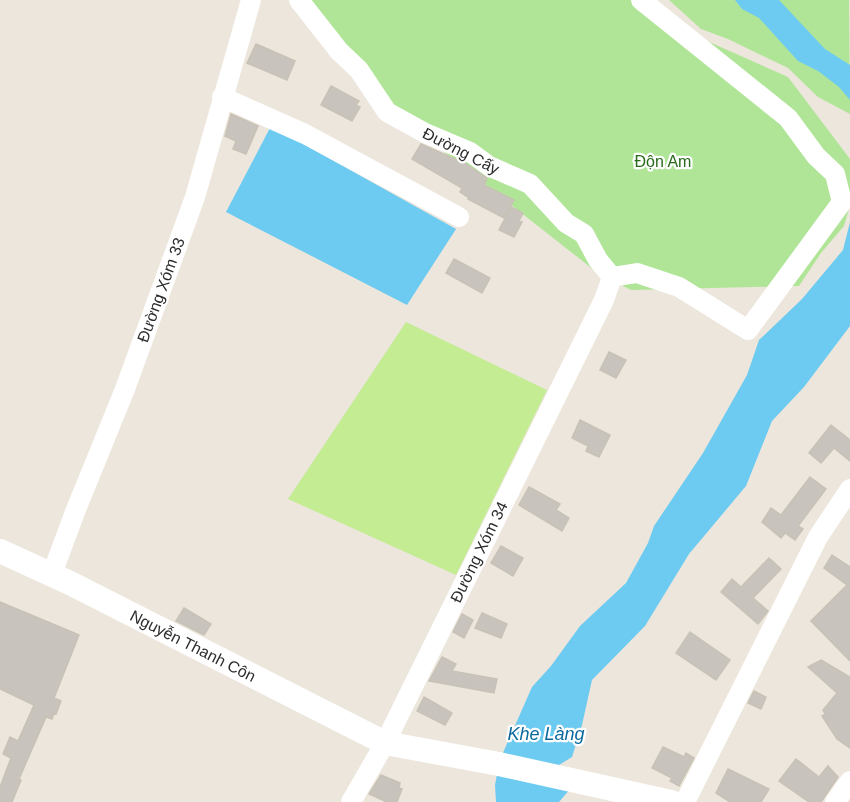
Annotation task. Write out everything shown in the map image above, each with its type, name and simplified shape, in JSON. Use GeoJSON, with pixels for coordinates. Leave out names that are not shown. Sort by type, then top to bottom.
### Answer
{"type":"FeatureCollection","features":[{"type":"Feature","properties":{"kind":"street","name":"Đường Xóm 33"},"geometry":{"type":"LineString","coordinates":[[52,574],[195,197],[251,0]]}},
{"type":"Feature","properties":{"kind":"street","name":"Đường Cấy"},"geometry":{"type":"LineString","coordinates":[[299,0],[339,51],[359,70],[387,112],[425,133],[470,153],[489,166],[530,184],[566,223],[584,234],[598,260],[612,277]]}},
{"type":"Feature","properties":{"kind":"street"},"geometry":{"type":"LineString","coordinates":[[612,277],[637,273],[679,286],[748,330],[842,202],[835,174],[816,156],[788,118],[641,0]]}},
{"type":"Feature","properties":{"kind":"street"},"geometry":{"type":"LineString","coordinates":[[222,97],[305,134],[459,217]]}},
{"type":"Feature","properties":{"kind":"street","name":"Đường Xóm 34"},"geometry":{"type":"LineString","coordinates":[[351,802],[385,744],[604,300],[612,277]]}},
{"type":"Feature","properties":{"kind":"street"},"geometry":{"type":"LineString","coordinates":[[685,802],[818,537],[850,489]]}},
{"type":"Feature","properties":{"kind":"street","name":"Nguyễn Thanh Côn"},"geometry":{"type":"LineString","coordinates":[[0,551],[52,574],[385,744],[578,780],[671,802]]}},
{"type":"Feature","properties":{"kind":"street"},"geometry":{"type":"LineString","coordinates":[[835,802],[850,781]]}},
{"type":"Feature","properties":{"kind":"green space","name":"Độn Am"},"geometry":{"type":"Polygon","coordinates":[[[289,0],[641,0],[689,33],[788,77],[850,159],[850,205],[844,226],[821,253],[799,286],[631,290],[599,274],[402,119],[289,0]]]}},
{"type":"Feature","properties":{"kind":"green space"},"geometry":{"type":"Polygon","coordinates":[[[669,0],[849,0],[850,114],[818,97],[788,68],[728,39],[701,29],[669,0]]]}},
{"type":"Feature","properties":{"kind":"green space"},"geometry":{"type":"Polygon","coordinates":[[[406,322],[547,390],[456,575],[288,499],[406,322]]]}},
{"type":"Feature","properties":{"kind":"water"},"geometry":{"type":"Polygon","coordinates":[[[735,0],[779,0],[825,49],[850,65],[850,100],[839,87],[818,71],[798,61],[759,18],[742,9],[735,0]]]}},
{"type":"Feature","properties":{"kind":"water"},"geometry":{"type":"Polygon","coordinates":[[[271,126],[456,229],[407,305],[226,212],[271,126]]]}},
{"type":"Feature","properties":{"kind":"water","name":"Khe Làng"},"geometry":{"type":"Polygon","coordinates":[[[850,222],[850,326],[804,387],[772,421],[746,486],[689,554],[645,626],[592,680],[572,757],[554,768],[502,755],[532,687],[551,666],[580,626],[626,583],[648,543],[654,526],[703,453],[747,375],[759,340],[802,299],[843,250],[850,222]]]}},
{"type":"Feature","properties":{"kind":"water"},"geometry":{"type":"Polygon","coordinates":[[[499,764],[578,780],[559,802],[496,802],[495,785],[499,764]]]}},
{"type":"Feature","properties":{"kind":"building"},"geometry":{"type":"Polygon","coordinates":[[[256,44],[295,61],[287,80],[247,63],[256,44]]]}},
{"type":"Feature","properties":{"kind":"building"},"geometry":{"type":"Polygon","coordinates":[[[331,86],[359,101],[356,105],[360,107],[352,121],[321,105],[331,86]]]}},
{"type":"Feature","properties":{"kind":"building"},"geometry":{"type":"Polygon","coordinates":[[[231,114],[258,126],[246,154],[233,149],[236,141],[225,136],[231,114]]]}},
{"type":"Feature","properties":{"kind":"building"},"geometry":{"type":"Polygon","coordinates":[[[421,144],[466,164],[487,178],[484,185],[514,200],[504,218],[468,199],[460,192],[462,188],[412,159],[421,144]]]}},
{"type":"Feature","properties":{"kind":"building"},"geometry":{"type":"Polygon","coordinates":[[[511,207],[523,213],[519,221],[522,222],[514,237],[499,230],[511,207]]]}},
{"type":"Feature","properties":{"kind":"building"},"geometry":{"type":"Polygon","coordinates":[[[454,259],[490,278],[482,293],[446,273],[454,259]]]}},
{"type":"Feature","properties":{"kind":"building"},"geometry":{"type":"Polygon","coordinates":[[[609,352],[626,360],[616,378],[600,370],[609,352]]]}},
{"type":"Feature","properties":{"kind":"building"},"geometry":{"type":"Polygon","coordinates":[[[580,420],[610,435],[599,457],[586,451],[588,446],[572,438],[580,420]]]}},
{"type":"Feature","properties":{"kind":"building"},"geometry":{"type":"Polygon","coordinates":[[[831,425],[850,440],[850,461],[834,448],[821,463],[809,453],[831,425]]]}},
{"type":"Feature","properties":{"kind":"building"},"geometry":{"type":"Polygon","coordinates":[[[810,477],[826,489],[798,526],[803,529],[795,540],[785,533],[781,538],[762,522],[771,508],[781,515],[810,477]]]}},
{"type":"Feature","properties":{"kind":"building"},"geometry":{"type":"Polygon","coordinates":[[[529,487],[560,504],[556,510],[569,518],[562,531],[519,505],[529,487]]]}},
{"type":"Feature","properties":{"kind":"building"},"geometry":{"type":"Polygon","coordinates":[[[501,546],[523,558],[513,576],[491,563],[501,546]]]}},
{"type":"Feature","properties":{"kind":"building"},"geometry":{"type":"Polygon","coordinates":[[[832,555],[850,567],[850,661],[811,621],[847,585],[824,568],[832,555]]]}},
{"type":"Feature","properties":{"kind":"building"},"geometry":{"type":"Polygon","coordinates":[[[769,558],[781,569],[753,598],[768,611],[758,624],[721,592],[732,579],[741,587],[769,558]]]}},
{"type":"Feature","properties":{"kind":"building"},"geometry":{"type":"Polygon","coordinates":[[[0,602],[79,635],[54,698],[61,701],[56,714],[54,713],[52,719],[46,717],[19,779],[21,780],[12,802],[0,802],[0,787],[11,758],[3,754],[10,737],[18,741],[34,705],[0,689],[0,602]]]}},
{"type":"Feature","properties":{"kind":"building"},"geometry":{"type":"Polygon","coordinates":[[[184,608],[211,624],[204,635],[176,621],[184,608]]]}},
{"type":"Feature","properties":{"kind":"building"},"geometry":{"type":"Polygon","coordinates":[[[482,613],[507,624],[501,638],[475,628],[482,613]]]}},
{"type":"Feature","properties":{"kind":"building"},"geometry":{"type":"Polygon","coordinates":[[[462,614],[473,620],[464,638],[453,632],[462,614]]]}},
{"type":"Feature","properties":{"kind":"building"},"geometry":{"type":"Polygon","coordinates":[[[690,632],[730,660],[716,680],[676,653],[690,632]]]}},
{"type":"Feature","properties":{"kind":"building"},"geometry":{"type":"Polygon","coordinates":[[[442,657],[456,664],[452,671],[497,679],[494,693],[429,681],[442,657]]]}},
{"type":"Feature","properties":{"kind":"building"},"geometry":{"type":"Polygon","coordinates":[[[821,660],[850,677],[850,748],[837,739],[822,716],[825,714],[823,710],[837,693],[808,667],[821,660]]]}},
{"type":"Feature","properties":{"kind":"building"},"geometry":{"type":"Polygon","coordinates":[[[754,691],[766,697],[761,709],[748,703],[754,691]]]}},
{"type":"Feature","properties":{"kind":"building"},"geometry":{"type":"Polygon","coordinates":[[[424,697],[452,713],[445,725],[417,711],[424,697]]]}},
{"type":"Feature","properties":{"kind":"building"},"geometry":{"type":"Polygon","coordinates":[[[663,747],[684,757],[686,753],[694,758],[679,786],[670,781],[672,778],[652,768],[663,747]]]}},
{"type":"Feature","properties":{"kind":"building"},"geometry":{"type":"Polygon","coordinates":[[[796,759],[819,777],[828,766],[838,777],[821,802],[809,802],[779,781],[796,759]]]}},
{"type":"Feature","properties":{"kind":"building"},"geometry":{"type":"Polygon","coordinates":[[[728,769],[769,789],[761,802],[730,802],[716,793],[728,769]]]}},
{"type":"Feature","properties":{"kind":"building"},"geometry":{"type":"Polygon","coordinates":[[[381,775],[400,783],[399,788],[402,789],[397,802],[387,802],[369,794],[381,775]]]}}]}
